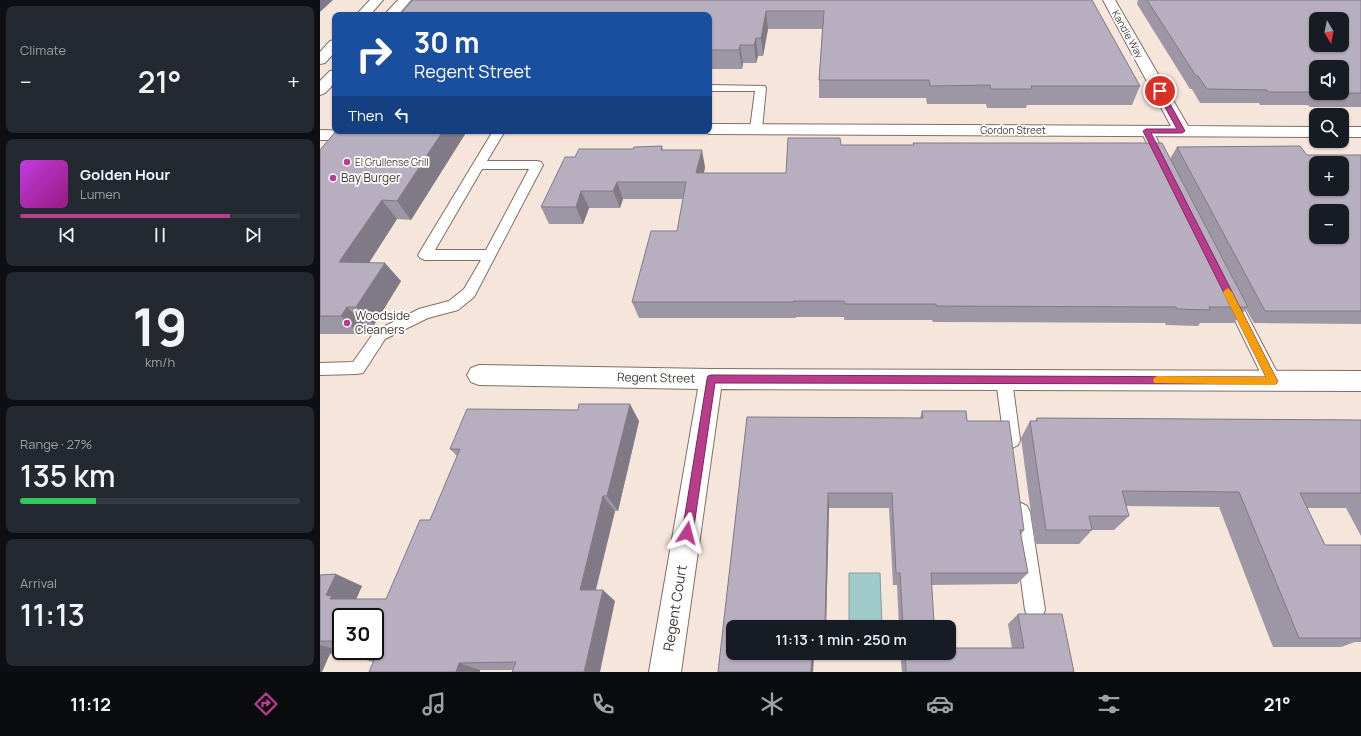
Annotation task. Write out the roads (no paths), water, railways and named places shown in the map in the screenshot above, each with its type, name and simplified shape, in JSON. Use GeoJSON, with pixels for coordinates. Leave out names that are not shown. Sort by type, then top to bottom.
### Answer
{"type":"FeatureCollection","features":[{"type":"Feature","properties":{"kind":"street"},"geometry":{"type":"LineString","coordinates":[[366,12],[377,0]]}},
{"type":"Feature","properties":{"kind":"street"},"geometry":{"type":"LineString","coordinates":[[394,12],[405,0]]}},
{"type":"Feature","properties":{"kind":"street","name":"Kandle Way"},"geometry":{"type":"LineString","coordinates":[[1109,0],[1182,131]]}},
{"type":"Feature","properties":{"kind":"street"},"geometry":{"type":"LineString","coordinates":[[320,60],[332,47]]}},
{"type":"Feature","properties":{"kind":"street"},"geometry":{"type":"LineString","coordinates":[[320,90],[332,77]]}},
{"type":"Feature","properties":{"kind":"street"},"geometry":{"type":"LineString","coordinates":[[320,123],[332,123]]}},
{"type":"Feature","properties":{"kind":"street","name":"Gordon Street"},"geometry":{"type":"LineString","coordinates":[[712,129],[1309,132]]}},
{"type":"Feature","properties":{"kind":"street"},"geometry":{"type":"LineString","coordinates":[[1349,132],[1361,132]]}},
{"type":"Feature","properties":{"kind":"street"},"geometry":{"type":"LineString","coordinates":[[320,135],[340,134]]}},
{"type":"Feature","properties":{"kind":"street","name":"Regent Street"},"geometry":{"type":"LineString","coordinates":[[479,375],[711,379],[1361,381]]}},
{"type":"Feature","properties":{"kind":"street","name":"Regent Court"},"geometry":{"type":"LineString","coordinates":[[665,672],[711,379]]}},
{"type":"Feature","properties":{"kind":"lane"},"geometry":{"type":"LineString","coordinates":[[712,88],[761,88],[756,129]]}},
{"type":"Feature","properties":{"kind":"lane"},"geometry":{"type":"LineString","coordinates":[[1146,131],[1168,172]]}},
{"type":"Feature","properties":{"kind":"lane"},"geometry":{"type":"LineString","coordinates":[[490,255],[425,255],[497,134]]}},
{"type":"Feature","properties":{"kind":"lane"},"geometry":{"type":"LineString","coordinates":[[320,369],[357,368],[380,335],[424,313],[453,306],[469,293],[537,165],[479,165]]}},
{"type":"Feature","properties":{"kind":"lane"},"geometry":{"type":"LineString","coordinates":[[1224,284],[1273,381]]}},
{"type":"Feature","properties":{"kind":"lane"},"geometry":{"type":"LineString","coordinates":[[1004,380],[1014,459]]}},
{"type":"Feature","properties":{"kind":"lane"},"geometry":{"type":"LineString","coordinates":[[1019,499],[1035,610]]}},
{"type":"Feature","properties":{"kind":"water"},"geometry":{"type":"Polygon","coordinates":[[[849,573],[880,573],[882,620],[849,620],[849,573]]]}},
{"type":"Feature","properties":{"kind":"place","name":"El Grullense Grill"},"geometry":{"type":"Point","coordinates":[347,162]}},
{"type":"Feature","properties":{"kind":"place","name":"Bay Burger"},"geometry":{"type":"Point","coordinates":[333,178]}},
{"type":"Feature","properties":{"kind":"place","name":"Woodside Cleaners"},"geometry":{"type":"Point","coordinates":[347,323]}}]}
